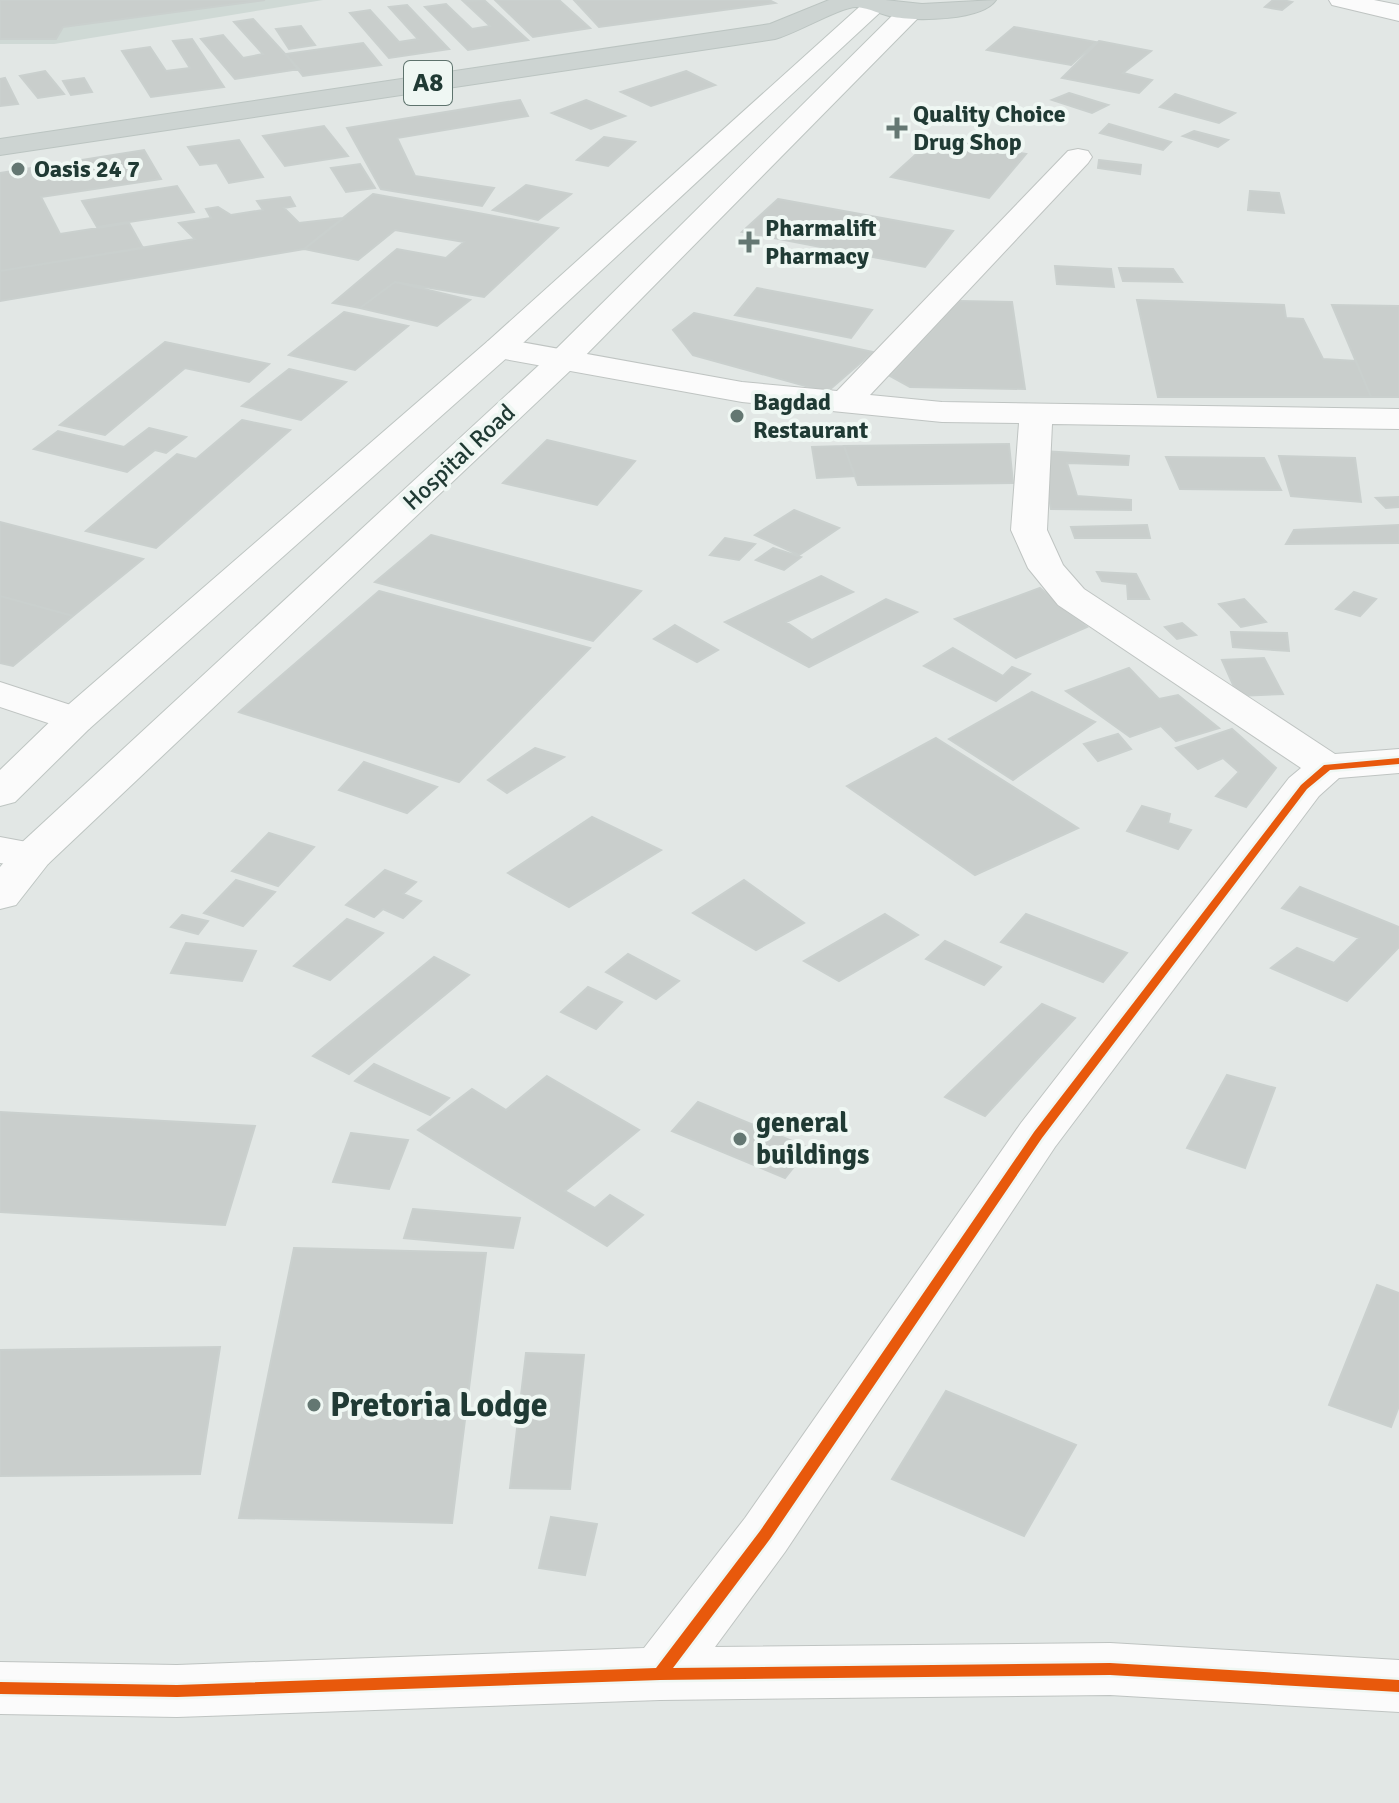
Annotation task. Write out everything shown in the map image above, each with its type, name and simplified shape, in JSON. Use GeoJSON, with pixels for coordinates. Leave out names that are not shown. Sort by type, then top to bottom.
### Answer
{"type":"FeatureCollection","features":[{"type":"Feature","properties":{"kind":"main road"},"geometry":{"type":"LineString","coordinates":[[863,2],[911,11],[943,11],[984,0]]}},
{"type":"Feature","properties":{"kind":"main road","name":"A8"},"geometry":{"type":"LineString","coordinates":[[0,147],[775,31],[863,2]]}},
{"type":"Feature","properties":{"kind":"street"},"geometry":{"type":"LineString","coordinates":[[1341,0],[1399,13]]}},
{"type":"Feature","properties":{"kind":"street","name":"Hospital Road"},"geometry":{"type":"LineString","coordinates":[[0,793],[75,720],[499,348],[863,2]]}},
{"type":"Feature","properties":{"kind":"street","name":"Hospital Road"},"geometry":{"type":"LineString","coordinates":[[0,895],[16,853],[562,361],[911,11]]}},
{"type":"Feature","properties":{"kind":"street"},"geometry":{"type":"LineString","coordinates":[[844,403],[1078,157]]}},
{"type":"Feature","properties":{"kind":"street"},"geometry":{"type":"LineString","coordinates":[[499,348],[742,392],[942,412],[1399,419]]}},
{"type":"Feature","properties":{"kind":"street"},"geometry":{"type":"LineString","coordinates":[[1036,415],[1029,530],[1046,568],[1071,597],[1327,767]]}},
{"type":"Feature","properties":{"kind":"street"},"geometry":{"type":"LineString","coordinates":[[0,694],[75,720]]}},
{"type":"Feature","properties":{"kind":"street"},"geometry":{"type":"LineString","coordinates":[[660,1674],[765,1535],[1038,1135],[1304,787],[1327,767],[1399,761]]}},
{"type":"Feature","properties":{"kind":"street"},"geometry":{"type":"LineString","coordinates":[[0,1688],[177,1691],[660,1674],[1110,1669],[1399,1686]]}},
{"type":"Feature","properties":{"kind":"shaded area"},"geometry":{"type":"Polygon","coordinates":[[[0,0],[323,0],[54,44],[0,44],[0,0]]]}},
{"type":"Feature","properties":{"kind":"building"},"geometry":{"type":"Polygon","coordinates":[[[0,0],[265,0],[63,27],[56,39],[0,39],[0,0]]]}},
{"type":"Feature","properties":{"kind":"building"},"geometry":{"type":"Polygon","coordinates":[[[484,0],[528,40],[468,50],[425,7],[446,4],[472,29],[490,26],[463,1],[484,0]]]}},
{"type":"Feature","properties":{"kind":"building"},"geometry":{"type":"Polygon","coordinates":[[[495,0],[559,0],[590,28],[533,37],[495,0]]]}},
{"type":"Feature","properties":{"kind":"building"},"geometry":{"type":"Polygon","coordinates":[[[574,0],[769,0],[775,3],[599,27],[574,0]]]}},
{"type":"Feature","properties":{"kind":"building"},"geometry":{"type":"Polygon","coordinates":[[[1273,0],[1292,2],[1282,10],[1265,7],[1273,0]]]}},
{"type":"Feature","properties":{"kind":"building"},"geometry":{"type":"Polygon","coordinates":[[[407,5],[449,49],[389,58],[350,13],[370,10],[399,42],[418,39],[389,7],[407,5]]]}},
{"type":"Feature","properties":{"kind":"building"},"geometry":{"type":"Polygon","coordinates":[[[253,19],[299,69],[235,79],[201,39],[223,35],[243,58],[263,54],[234,22],[253,19]]]}},
{"type":"Feature","properties":{"kind":"building"},"geometry":{"type":"Polygon","coordinates":[[[301,26],[315,45],[289,49],[276,29],[301,26]]]}},
{"type":"Feature","properties":{"kind":"building"},"geometry":{"type":"Polygon","coordinates":[[[1014,27],[1096,42],[1071,65],[987,50],[1014,27]]]}},
{"type":"Feature","properties":{"kind":"building"},"geometry":{"type":"Polygon","coordinates":[[[192,39],[224,87],[151,97],[122,51],[150,47],[166,71],[190,68],[173,41],[192,39]]]}},
{"type":"Feature","properties":{"kind":"building"},"geometry":{"type":"Polygon","coordinates":[[[1099,41],[1151,51],[1123,73],[1152,80],[1139,93],[1062,78],[1099,41]]]}},
{"type":"Feature","properties":{"kind":"building"},"geometry":{"type":"Polygon","coordinates":[[[363,43],[381,65],[303,76],[286,54],[363,43]]]}},
{"type":"Feature","properties":{"kind":"building"},"geometry":{"type":"Polygon","coordinates":[[[45,71],[64,94],[38,98],[20,76],[45,71]]]}},
{"type":"Feature","properties":{"kind":"building"},"geometry":{"type":"Polygon","coordinates":[[[686,71],[715,85],[651,106],[621,92],[686,71]]]}},
{"type":"Feature","properties":{"kind":"building"},"geometry":{"type":"Polygon","coordinates":[[[5,78],[18,104],[0,106],[0,79],[5,78]]]}},
{"type":"Feature","properties":{"kind":"building"},"geometry":{"type":"Polygon","coordinates":[[[84,78],[92,92],[71,95],[63,81],[84,78]]]}},
{"type":"Feature","properties":{"kind":"building"},"geometry":{"type":"Polygon","coordinates":[[[1069,93],[1108,105],[1092,113],[1052,100],[1069,93]]]}},
{"type":"Feature","properties":{"kind":"building"},"geometry":{"type":"Polygon","coordinates":[[[1175,94],[1235,113],[1219,123],[1160,107],[1175,94]]]}},
{"type":"Feature","properties":{"kind":"building"},"geometry":{"type":"Polygon","coordinates":[[[520,100],[528,116],[397,138],[415,176],[494,188],[482,206],[381,189],[347,128],[520,100]]]}},
{"type":"Feature","properties":{"kind":"building"},"geometry":{"type":"Polygon","coordinates":[[[586,100],[625,116],[591,129],[552,113],[586,100]]]}},
{"type":"Feature","properties":{"kind":"building"},"geometry":{"type":"Polygon","coordinates":[[[1109,124],[1171,142],[1163,150],[1100,133],[1109,124]]]}},
{"type":"Feature","properties":{"kind":"building"},"geometry":{"type":"Polygon","coordinates":[[[324,126],[348,156],[285,166],[263,136],[324,126]]]}},
{"type":"Feature","properties":{"kind":"building"},"geometry":{"type":"Polygon","coordinates":[[[1194,131],[1228,140],[1218,147],[1183,136],[1194,131]]]}},
{"type":"Feature","properties":{"kind":"building"},"geometry":{"type":"Polygon","coordinates":[[[604,137],[635,142],[608,166],[577,160],[604,137]]]}},
{"type":"Feature","properties":{"kind":"building"},"geometry":{"type":"Polygon","coordinates":[[[934,138],[1026,154],[989,198],[891,177],[934,138]]]}},
{"type":"Feature","properties":{"kind":"building"},"geometry":{"type":"Polygon","coordinates":[[[239,140],[263,177],[229,183],[217,163],[200,165],[188,147],[239,140]]]}},
{"type":"Feature","properties":{"kind":"building"},"geometry":{"type":"Polygon","coordinates":[[[144,150],[161,179],[41,197],[60,234],[129,223],[143,248],[0,271],[0,173],[144,150]]]}},
{"type":"Feature","properties":{"kind":"building"},"geometry":{"type":"Polygon","coordinates":[[[1099,160],[1141,165],[1140,174],[1098,168],[1099,160]]]}},
{"type":"Feature","properties":{"kind":"building"},"geometry":{"type":"Polygon","coordinates":[[[360,164],[375,188],[346,192],[331,168],[360,164]]]}},
{"type":"Feature","properties":{"kind":"building"},"geometry":{"type":"Polygon","coordinates":[[[526,185],[571,194],[538,220],[493,210],[526,185]]]}},
{"type":"Feature","properties":{"kind":"building"},"geometry":{"type":"Polygon","coordinates":[[[177,186],[194,212],[97,227],[82,201],[177,186]]]}},
{"type":"Feature","properties":{"kind":"building"},"geometry":{"type":"Polygon","coordinates":[[[1250,191],[1279,193],[1284,213],[1248,210],[1250,191]]]}},
{"type":"Feature","properties":{"kind":"building"},"geometry":{"type":"Polygon","coordinates":[[[373,194],[558,228],[484,297],[395,282],[360,308],[333,303],[397,249],[446,258],[464,242],[395,230],[358,260],[304,249],[373,194]]]}},
{"type":"Feature","properties":{"kind":"building"},"geometry":{"type":"Polygon","coordinates":[[[290,197],[295,206],[284,208],[299,223],[344,218],[304,249],[0,301],[0,271],[195,239],[179,223],[211,218],[206,209],[218,207],[231,215],[263,210],[257,201],[290,197]]]}},
{"type":"Feature","properties":{"kind":"building"},"geometry":{"type":"Polygon","coordinates":[[[778,199],[953,231],[925,267],[742,232],[778,199]]]}},
{"type":"Feature","properties":{"kind":"building"},"geometry":{"type":"Polygon","coordinates":[[[1055,266],[1111,269],[1114,287],[1057,284],[1055,266]]]}},
{"type":"Feature","properties":{"kind":"building"},"geometry":{"type":"Polygon","coordinates":[[[1119,268],[1173,269],[1182,282],[1123,281],[1119,268]]]}},
{"type":"Feature","properties":{"kind":"building"},"geometry":{"type":"Polygon","coordinates":[[[395,282],[470,300],[437,326],[360,308],[395,282]]]}},
{"type":"Feature","properties":{"kind":"building"},"geometry":{"type":"Polygon","coordinates":[[[757,288],[872,310],[851,338],[735,315],[757,288]]]}},
{"type":"Feature","properties":{"kind":"building"},"geometry":{"type":"Polygon","coordinates":[[[1137,300],[1284,305],[1286,318],[1303,319],[1323,359],[1356,361],[1371,397],[1158,397],[1137,300]]]}},
{"type":"Feature","properties":{"kind":"building"},"geometry":{"type":"Polygon","coordinates":[[[959,301],[1012,302],[1025,389],[910,387],[890,376],[959,301]]]}},
{"type":"Feature","properties":{"kind":"building"},"geometry":{"type":"Polygon","coordinates":[[[1332,305],[1399,306],[1399,397],[1371,397],[1332,305]]]}},
{"type":"Feature","properties":{"kind":"building"},"geometry":{"type":"Polygon","coordinates":[[[344,312],[408,326],[355,370],[289,355],[344,312]]]}},
{"type":"Feature","properties":{"kind":"building"},"geometry":{"type":"Polygon","coordinates":[[[694,313],[873,352],[827,392],[693,355],[673,330],[694,313]]]}},
{"type":"Feature","properties":{"kind":"building"},"geometry":{"type":"Polygon","coordinates":[[[165,342],[269,364],[249,382],[185,368],[105,435],[60,425],[165,342]]]}},
{"type":"Feature","properties":{"kind":"building"},"geometry":{"type":"Polygon","coordinates":[[[289,369],[346,382],[301,420],[242,406],[289,369]]]}},
{"type":"Feature","properties":{"kind":"building"},"geometry":{"type":"Polygon","coordinates":[[[242,420],[290,430],[156,548],[86,531],[177,454],[196,459],[242,420]]]}},
{"type":"Feature","properties":{"kind":"building"},"geometry":{"type":"Polygon","coordinates":[[[149,428],[186,437],[166,453],[155,450],[127,472],[34,449],[58,431],[124,447],[149,428]]]}},
{"type":"Feature","properties":{"kind":"building"},"geometry":{"type":"Polygon","coordinates":[[[547,440],[635,461],[597,505],[503,483],[547,440]]]}},
{"type":"Feature","properties":{"kind":"building"},"geometry":{"type":"Polygon","coordinates":[[[1009,444],[1013,483],[858,485],[844,446],[1009,444]]]}},
{"type":"Feature","properties":{"kind":"building"},"geometry":{"type":"Polygon","coordinates":[[[844,446],[855,476],[817,478],[812,447],[844,446]]]}},
{"type":"Feature","properties":{"kind":"building"},"geometry":{"type":"Polygon","coordinates":[[[1041,451],[1129,456],[1128,465],[1067,463],[1077,496],[1131,500],[1131,510],[1051,509],[1041,451]]]}},
{"type":"Feature","properties":{"kind":"building"},"geometry":{"type":"Polygon","coordinates":[[[1279,456],[1355,458],[1361,502],[1291,496],[1279,456]]]}},
{"type":"Feature","properties":{"kind":"building"},"geometry":{"type":"Polygon","coordinates":[[[1166,457],[1264,458],[1281,490],[1180,489],[1166,457]]]}},
{"type":"Feature","properties":{"kind":"building"},"geometry":{"type":"Polygon","coordinates":[[[1399,497],[1399,507],[1386,508],[1376,498],[1399,497]]]}},
{"type":"Feature","properties":{"kind":"building"},"geometry":{"type":"Polygon","coordinates":[[[794,510],[839,528],[799,555],[755,535],[794,510]]]}},
{"type":"Feature","properties":{"kind":"building"},"geometry":{"type":"Polygon","coordinates":[[[0,522],[143,559],[73,616],[0,596],[0,522]]]}},
{"type":"Feature","properties":{"kind":"building"},"geometry":{"type":"Polygon","coordinates":[[[1147,525],[1150,538],[1075,538],[1071,527],[1147,525]]]}},
{"type":"Feature","properties":{"kind":"building"},"geometry":{"type":"Polygon","coordinates":[[[1399,525],[1399,543],[1286,544],[1294,530],[1399,525]]]}},
{"type":"Feature","properties":{"kind":"building"},"geometry":{"type":"Polygon","coordinates":[[[431,535],[641,591],[593,641],[375,582],[431,535]]]}},
{"type":"Feature","properties":{"kind":"building"},"geometry":{"type":"Polygon","coordinates":[[[725,538],[755,544],[739,560],[710,555],[725,538]]]}},
{"type":"Feature","properties":{"kind":"building"},"geometry":{"type":"Polygon","coordinates":[[[773,548],[801,557],[784,570],[756,560],[773,548]]]}},
{"type":"Feature","properties":{"kind":"building"},"geometry":{"type":"Polygon","coordinates":[[[1097,572],[1136,574],[1149,599],[1128,599],[1127,584],[1102,581],[1097,572]]]}},
{"type":"Feature","properties":{"kind":"building"},"geometry":{"type":"Polygon","coordinates":[[[821,576],[853,592],[786,622],[812,640],[886,599],[917,612],[809,667],[725,622],[821,576]]]}},
{"type":"Feature","properties":{"kind":"building"},"geometry":{"type":"Polygon","coordinates":[[[1040,588],[1087,627],[1016,658],[955,619],[1040,588]]]}},
{"type":"Feature","properties":{"kind":"building"},"geometry":{"type":"Polygon","coordinates":[[[379,591],[590,648],[459,782],[239,712],[379,591]]]}},
{"type":"Feature","properties":{"kind":"building"},"geometry":{"type":"Polygon","coordinates":[[[1354,592],[1376,599],[1360,616],[1336,609],[1354,592]]]}},
{"type":"Feature","properties":{"kind":"building"},"geometry":{"type":"Polygon","coordinates":[[[0,596],[73,616],[13,666],[0,663],[0,596]]]}},
{"type":"Feature","properties":{"kind":"building"},"geometry":{"type":"Polygon","coordinates":[[[1244,599],[1266,622],[1241,627],[1219,604],[1244,599]]]}},
{"type":"Feature","properties":{"kind":"building"},"geometry":{"type":"Polygon","coordinates":[[[1182,623],[1196,635],[1177,639],[1165,627],[1182,623]]]}},
{"type":"Feature","properties":{"kind":"building"},"geometry":{"type":"Polygon","coordinates":[[[675,625],[718,650],[697,662],[654,639],[675,625]]]}},
{"type":"Feature","properties":{"kind":"building"},"geometry":{"type":"Polygon","coordinates":[[[1231,632],[1287,633],[1289,651],[1233,647],[1231,632]]]}},
{"type":"Feature","properties":{"kind":"building"},"geometry":{"type":"Polygon","coordinates":[[[953,648],[1003,676],[1012,667],[1030,674],[996,701],[924,666],[953,648]]]}},
{"type":"Feature","properties":{"kind":"building"},"geometry":{"type":"Polygon","coordinates":[[[1264,658],[1283,694],[1238,696],[1222,660],[1264,658]]]}},
{"type":"Feature","properties":{"kind":"building"},"geometry":{"type":"Polygon","coordinates":[[[1129,668],[1159,699],[1178,695],[1219,728],[1176,741],[1161,726],[1130,737],[1066,691],[1129,668]]]}},
{"type":"Feature","properties":{"kind":"building"},"geometry":{"type":"Polygon","coordinates":[[[1032,692],[1095,722],[1013,780],[949,739],[1032,692]]]}},
{"type":"Feature","properties":{"kind":"building"},"geometry":{"type":"Polygon","coordinates":[[[1232,729],[1276,768],[1246,807],[1216,796],[1239,772],[1223,758],[1198,769],[1176,748],[1232,729]]]}},
{"type":"Feature","properties":{"kind":"building"},"geometry":{"type":"Polygon","coordinates":[[[1118,734],[1131,749],[1098,761],[1084,744],[1118,734]]]}},
{"type":"Feature","properties":{"kind":"building"},"geometry":{"type":"Polygon","coordinates":[[[936,738],[1078,828],[975,875],[847,786],[936,738]]]}},
{"type":"Feature","properties":{"kind":"building"},"geometry":{"type":"Polygon","coordinates":[[[535,748],[564,757],[507,793],[488,780],[535,748]]]}},
{"type":"Feature","properties":{"kind":"building"},"geometry":{"type":"Polygon","coordinates":[[[364,762],[437,787],[407,813],[339,790],[364,762]]]}},
{"type":"Feature","properties":{"kind":"building"},"geometry":{"type":"Polygon","coordinates":[[[1142,806],[1170,814],[1168,823],[1191,830],[1178,849],[1127,831],[1142,806]]]}},
{"type":"Feature","properties":{"kind":"building"},"geometry":{"type":"Polygon","coordinates":[[[592,817],[661,850],[569,907],[508,873],[592,817]]]}},
{"type":"Feature","properties":{"kind":"building"},"geometry":{"type":"Polygon","coordinates":[[[269,833],[314,847],[278,886],[232,871],[269,833]]]}},
{"type":"Feature","properties":{"kind":"building"},"geometry":{"type":"Polygon","coordinates":[[[385,870],[416,882],[403,894],[421,901],[403,918],[383,909],[374,917],[346,905],[385,870]]]}},
{"type":"Feature","properties":{"kind":"building"},"geometry":{"type":"Polygon","coordinates":[[[236,880],[275,892],[243,926],[204,913],[236,880]]]}},
{"type":"Feature","properties":{"kind":"building"},"geometry":{"type":"Polygon","coordinates":[[[744,880],[804,923],[756,950],[693,913],[744,880]]]}},
{"type":"Feature","properties":{"kind":"building"},"geometry":{"type":"Polygon","coordinates":[[[1300,887],[1399,927],[1399,947],[1347,1001],[1271,968],[1297,948],[1334,963],[1359,938],[1282,908],[1300,887]]]}},
{"type":"Feature","properties":{"kind":"building"},"geometry":{"type":"Polygon","coordinates":[[[885,914],[918,935],[839,981],[804,961],[885,914]]]}},
{"type":"Feature","properties":{"kind":"building"},"geometry":{"type":"Polygon","coordinates":[[[1026,914],[1127,953],[1103,982],[1001,942],[1026,914]]]}},
{"type":"Feature","properties":{"kind":"building"},"geometry":{"type":"Polygon","coordinates":[[[182,915],[208,921],[198,934],[171,927],[182,915]]]}},
{"type":"Feature","properties":{"kind":"building"},"geometry":{"type":"Polygon","coordinates":[[[347,919],[383,933],[330,980],[294,966],[347,919]]]}},
{"type":"Feature","properties":{"kind":"building"},"geometry":{"type":"Polygon","coordinates":[[[945,941],[1001,967],[984,985],[926,959],[945,941]]]}},
{"type":"Feature","properties":{"kind":"building"},"geometry":{"type":"Polygon","coordinates":[[[186,943],[256,951],[242,981],[171,973],[186,943]]]}},
{"type":"Feature","properties":{"kind":"building"},"geometry":{"type":"Polygon","coordinates":[[[628,954],[679,981],[656,999],[606,972],[628,954]]]}},
{"type":"Feature","properties":{"kind":"building"},"geometry":{"type":"Polygon","coordinates":[[[434,957],[469,975],[349,1074],[313,1056],[434,957]]]}},
{"type":"Feature","properties":{"kind":"building"},"geometry":{"type":"Polygon","coordinates":[[[588,987],[622,1002],[596,1029],[561,1012],[588,987]]]}},
{"type":"Feature","properties":{"kind":"building"},"geometry":{"type":"Polygon","coordinates":[[[1042,1004],[1075,1018],[985,1116],[945,1097],[1042,1004]]]}},
{"type":"Feature","properties":{"kind":"building"},"geometry":{"type":"Polygon","coordinates":[[[374,1064],[449,1098],[430,1115],[355,1081],[374,1064]]]}},
{"type":"Feature","properties":{"kind":"building"},"geometry":{"type":"Polygon","coordinates":[[[1227,1075],[1275,1088],[1245,1168],[1187,1148],[1227,1075]]]}},
{"type":"Feature","properties":{"kind":"building"},"geometry":{"type":"Polygon","coordinates":[[[547,1076],[639,1130],[565,1191],[595,1208],[610,1195],[643,1215],[607,1246],[418,1130],[472,1089],[506,1110],[547,1076]]]}},
{"type":"Feature","properties":{"kind":"building","name":"general buildings"},"geometry":{"type":"Polygon","coordinates":[[[698,1102],[809,1148],[785,1178],[672,1131],[698,1102]]]}},
{"type":"Feature","properties":{"kind":"building"},"geometry":{"type":"Polygon","coordinates":[[[0,1112],[255,1126],[225,1225],[0,1212],[0,1112]]]}},
{"type":"Feature","properties":{"kind":"building"},"geometry":{"type":"Polygon","coordinates":[[[351,1133],[408,1140],[389,1189],[333,1182],[351,1133]]]}},
{"type":"Feature","properties":{"kind":"building"},"geometry":{"type":"Polygon","coordinates":[[[413,1209],[520,1218],[513,1248],[404,1238],[413,1209]]]}},
{"type":"Feature","properties":{"kind":"building"},"geometry":{"type":"Polygon","coordinates":[[[294,1248],[486,1253],[452,1523],[239,1518],[294,1248]]]}},
{"type":"Feature","properties":{"kind":"building"},"geometry":{"type":"Polygon","coordinates":[[[1377,1285],[1399,1293],[1399,1406],[1391,1427],[1329,1405],[1377,1285]]]}},
{"type":"Feature","properties":{"kind":"building"},"geometry":{"type":"Polygon","coordinates":[[[220,1347],[200,1474],[0,1476],[0,1350],[220,1347]]]}},
{"type":"Feature","properties":{"kind":"building"},"geometry":{"type":"Polygon","coordinates":[[[526,1353],[584,1355],[570,1489],[510,1488],[526,1353]]]}},
{"type":"Feature","properties":{"kind":"building"},"geometry":{"type":"Polygon","coordinates":[[[946,1391],[1076,1445],[1024,1536],[892,1479],[946,1391]]]}},
{"type":"Feature","properties":{"kind":"building"},"geometry":{"type":"Polygon","coordinates":[[[551,1517],[597,1524],[585,1575],[539,1568],[551,1517]]]}},
{"type":"Feature","properties":{"kind":"cycle path"},"geometry":{"type":"LineString","coordinates":[[660,1674],[765,1535],[1038,1135],[1304,787],[1327,767],[1399,761]]}},
{"type":"Feature","properties":{"kind":"cycle path"},"geometry":{"type":"LineString","coordinates":[[0,1688],[177,1691],[660,1674],[1110,1669],[1399,1686]]}},
{"type":"Feature","properties":{"kind":"place","name":"Quality Choice Drug Shop"},"geometry":{"type":"Point","coordinates":[897,128]}},
{"type":"Feature","properties":{"kind":"place","name":"Oasis 24 7"},"geometry":{"type":"Point","coordinates":[18,169]}},
{"type":"Feature","properties":{"kind":"place","name":"Pharmalift Pharmacy"},"geometry":{"type":"Point","coordinates":[749,242]}},
{"type":"Feature","properties":{"kind":"place","name":"Bagdad Restaurant"},"geometry":{"type":"Point","coordinates":[737,416]}},
{"type":"Feature","properties":{"kind":"place","name":"general buildings"},"geometry":{"type":"Point","coordinates":[740,1139]}},
{"type":"Feature","properties":{"kind":"place","name":"Pretoria Lodge"},"geometry":{"type":"Point","coordinates":[314,1405]}}]}
